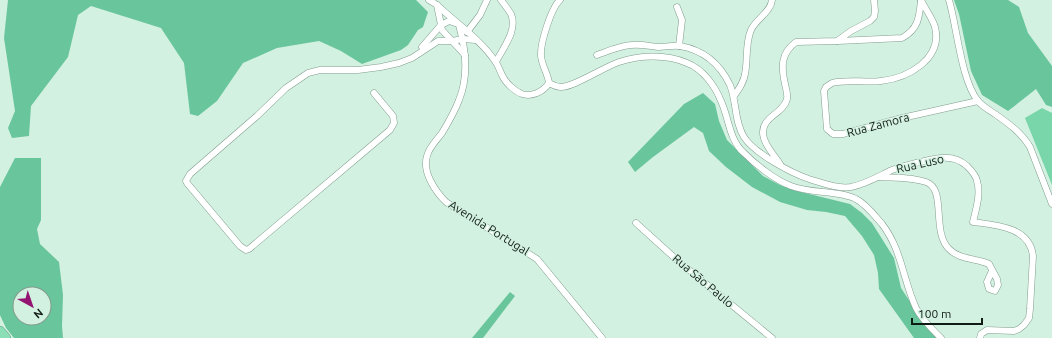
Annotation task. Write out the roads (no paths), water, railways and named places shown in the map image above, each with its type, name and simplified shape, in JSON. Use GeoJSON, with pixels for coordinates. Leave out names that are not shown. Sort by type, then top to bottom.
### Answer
{"type":"FeatureCollection","features":[{"type":"Feature","properties":{"kind":"highway"},"geometry":{"type":"LineString","coordinates":[[0,331],[6,338]]}},
{"type":"Feature","properties":{"kind":"street"},"geometry":{"type":"LineString","coordinates":[[429,0],[437,5],[476,40],[496,62],[503,77],[516,91],[527,95],[545,89],[549,83],[541,58],[541,48],[554,7],[560,0]]}},
{"type":"Feature","properties":{"kind":"street"},"geometry":{"type":"LineString","coordinates":[[467,32],[480,14],[487,0]]}},
{"type":"Feature","properties":{"kind":"street"},"geometry":{"type":"LineString","coordinates":[[496,62],[509,37],[513,19],[501,0]]}},
{"type":"Feature","properties":{"kind":"street"},"geometry":{"type":"LineString","coordinates":[[734,96],[741,85],[745,74],[750,32],[756,22],[769,7],[772,0]]}},
{"type":"Feature","properties":{"kind":"street"},"geometry":{"type":"LineString","coordinates":[[837,42],[851,31],[870,21],[874,17],[874,0]]}},
{"type":"Feature","properties":{"kind":"street"},"geometry":{"type":"LineString","coordinates":[[949,0],[969,84],[978,101],[991,112],[1012,125],[1025,139],[1052,204]]}},
{"type":"Feature","properties":{"kind":"street"},"geometry":{"type":"LineString","coordinates":[[780,165],[766,142],[763,131],[767,120],[784,104],[787,99],[783,76],[784,54],[787,50],[796,42],[837,42],[902,38],[909,34],[917,23],[920,17],[921,1]]}},
{"type":"Feature","properties":{"kind":"street","name":"Rua Zamora"},"geometry":{"type":"LineString","coordinates":[[921,1],[931,17],[936,36],[936,44],[926,61],[911,71],[894,79],[832,83],[826,87],[824,91],[827,129],[834,134],[843,134],[902,118],[978,101]]}},
{"type":"Feature","properties":{"kind":"street"},"geometry":{"type":"LineString","coordinates":[[437,5],[442,30],[465,55]]}},
{"type":"Feature","properties":{"kind":"street"},"geometry":{"type":"LineString","coordinates":[[677,7],[682,20],[679,46]]}},
{"type":"Feature","properties":{"kind":"street"},"geometry":{"type":"LineString","coordinates":[[400,63],[427,43],[432,34],[441,25],[449,22],[459,25]]}},
{"type":"Feature","properties":{"kind":"street","name":"Avenida Portugal"},"geometry":{"type":"LineString","coordinates":[[459,25],[465,55],[465,76],[459,100],[442,132],[427,154],[426,164],[430,179],[436,191],[446,202],[537,258],[602,338]]}},
{"type":"Feature","properties":{"kind":"street"},"geometry":{"type":"LineString","coordinates":[[374,93],[393,116],[394,123],[390,130],[249,249],[246,250],[240,246],[186,181],[190,174],[257,116],[286,88],[308,73],[320,70],[358,70],[381,67],[400,63],[412,58],[438,41],[462,39],[476,40]]}},
{"type":"Feature","properties":{"kind":"street"},"geometry":{"type":"LineString","coordinates":[[597,55],[622,46],[633,45],[656,47],[679,46],[700,53],[715,62],[726,76],[734,96],[738,124],[745,138],[752,146],[792,172],[805,178],[834,186],[845,188],[856,186],[878,177],[918,180],[930,184],[937,194],[939,229],[945,244],[949,249],[958,255],[989,264],[992,271]]}},
{"type":"Feature","properties":{"kind":"street"},"geometry":{"type":"LineString","coordinates":[[549,83],[561,87],[618,63],[645,57],[671,58],[688,63],[700,70],[707,78],[721,101],[730,130],[738,146],[750,159],[776,178],[791,186],[808,191],[850,196],[863,204],[874,215],[896,246],[917,309],[941,338]]}},
{"type":"Feature","properties":{"kind":"street","name":"Rua Luso"},"geometry":{"type":"LineString","coordinates":[[878,177],[894,169],[935,159],[950,158],[959,160],[970,169],[978,182],[978,200],[973,222],[1012,230],[1029,242],[1033,250],[1033,256],[1028,318],[1019,329],[1014,331],[987,330],[981,334],[980,338]]}},
{"type":"Feature","properties":{"kind":"street","name":"Rua São Paulo"},"geometry":{"type":"LineString","coordinates":[[636,223],[677,260],[772,338]]}}]}
